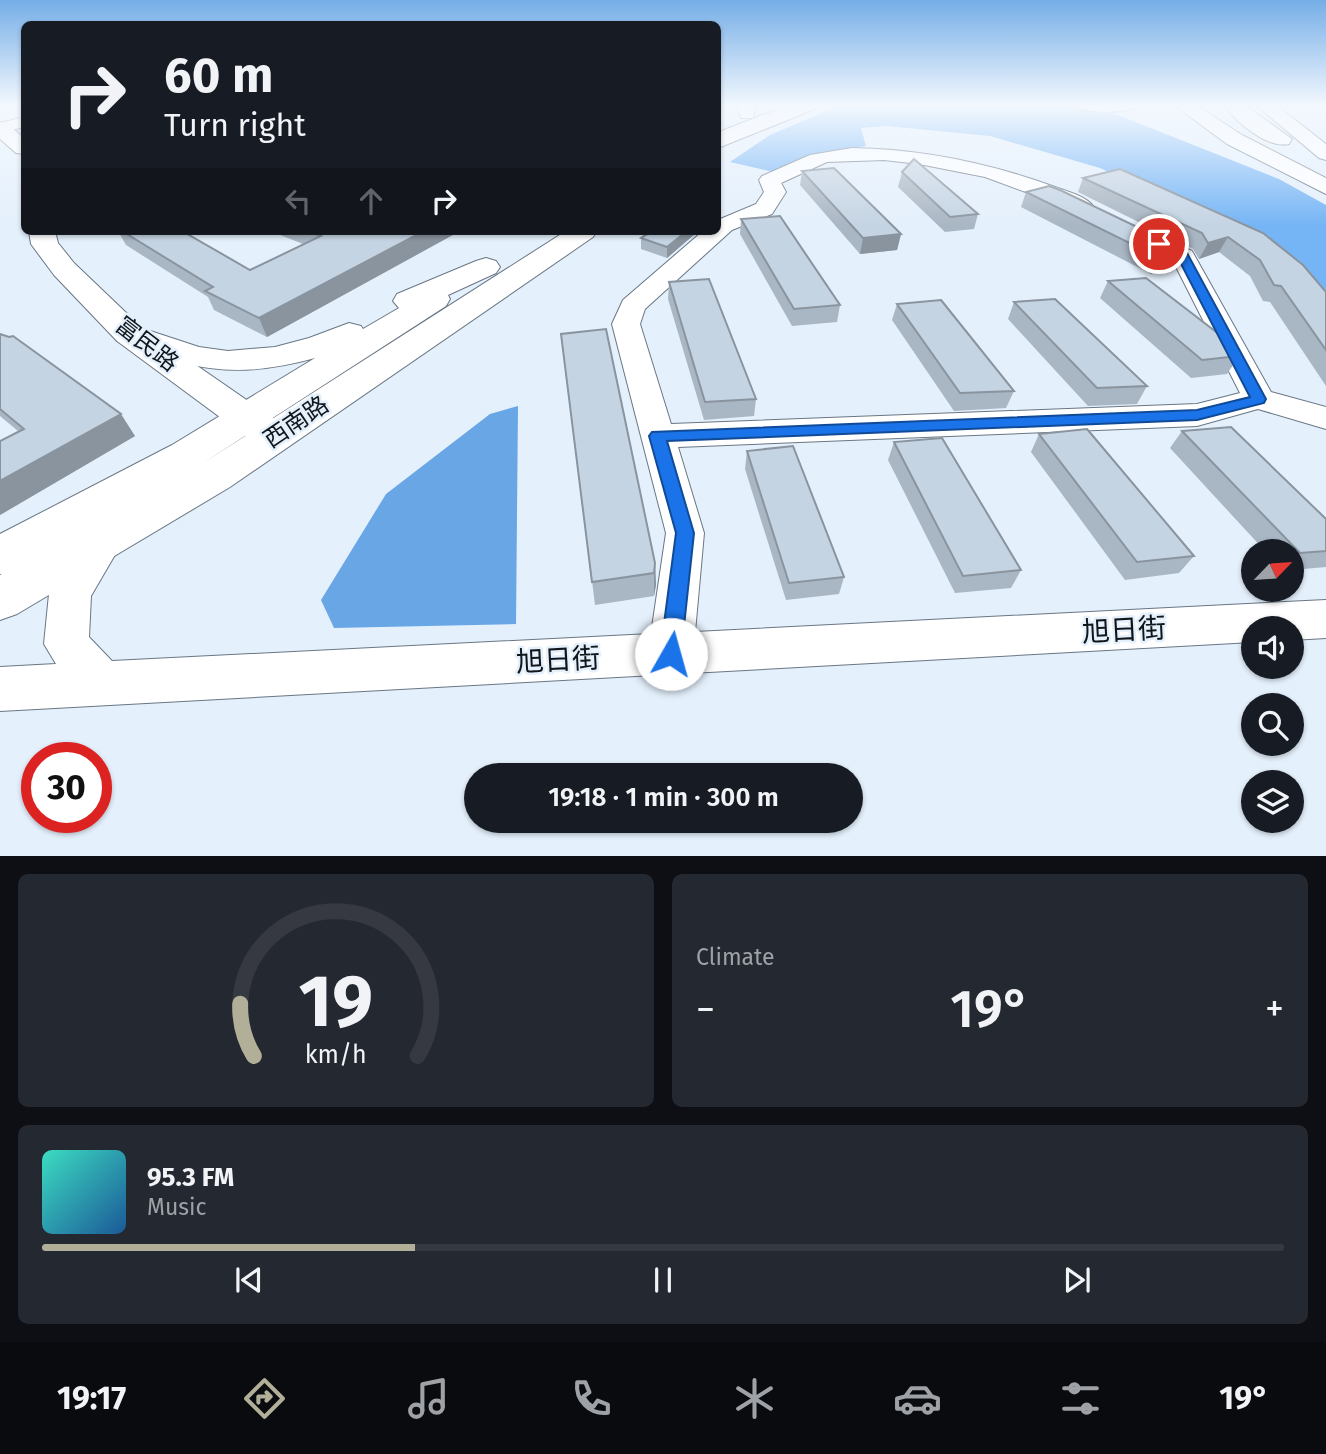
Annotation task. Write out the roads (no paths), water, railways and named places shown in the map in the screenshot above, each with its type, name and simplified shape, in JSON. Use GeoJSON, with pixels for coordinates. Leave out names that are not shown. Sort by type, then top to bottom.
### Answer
{"type":"FeatureCollection","features":[{"type":"Feature","properties":{"kind":"main road"},"geometry":{"type":"LineString","coordinates":[[1245,145],[1326,187]]}},
{"type":"Feature","properties":{"kind":"main road"},"geometry":{"type":"LineString","coordinates":[[1292,145],[1326,164]]}},
{"type":"Feature","properties":{"kind":"main road","name":"富民路"},"geometry":{"type":"LineString","coordinates":[[43,235],[46,244],[64,269],[129,334],[259,427]]}},
{"type":"Feature","properties":{"kind":"main road","name":"西南路"},"geometry":{"type":"LineString","coordinates":[[0,599],[215,476],[259,427],[486,267],[537,235]]}},
{"type":"Feature","properties":{"kind":"main road","name":"西南路"},"geometry":{"type":"LineString","coordinates":[[0,556],[186,455],[259,427],[577,235]]}},
{"type":"Feature","properties":{"kind":"main road"},"geometry":{"type":"LineString","coordinates":[[129,334],[181,352],[227,362],[283,357],[338,339],[413,298],[486,267]]}},
{"type":"Feature","properties":{"kind":"street"},"geometry":{"type":"LineString","coordinates":[[721,228],[764,209],[775,192],[769,180],[823,158],[858,154],[902,154],[971,169],[1063,197],[1099,214]]}},
{"type":"Feature","properties":{"kind":"street"},"geometry":{"type":"LineString","coordinates":[[1123,226],[1183,256],[1259,399]]}},
{"type":"Feature","properties":{"kind":"street"},"geometry":{"type":"LineString","coordinates":[[671,654],[685,533],[626,324],[633,306],[713,235]]}},
{"type":"Feature","properties":{"kind":"street"},"geometry":{"type":"LineString","coordinates":[[657,436],[1197,415],[1259,399],[1326,418]]}},
{"type":"Feature","properties":{"kind":"street"},"geometry":{"type":"LineString","coordinates":[[103,541],[70,594],[66,644],[103,684]]}},
{"type":"Feature","properties":{"kind":"street","name":"旭日街"},"geometry":{"type":"LineString","coordinates":[[0,690],[1326,620]]}}]}
